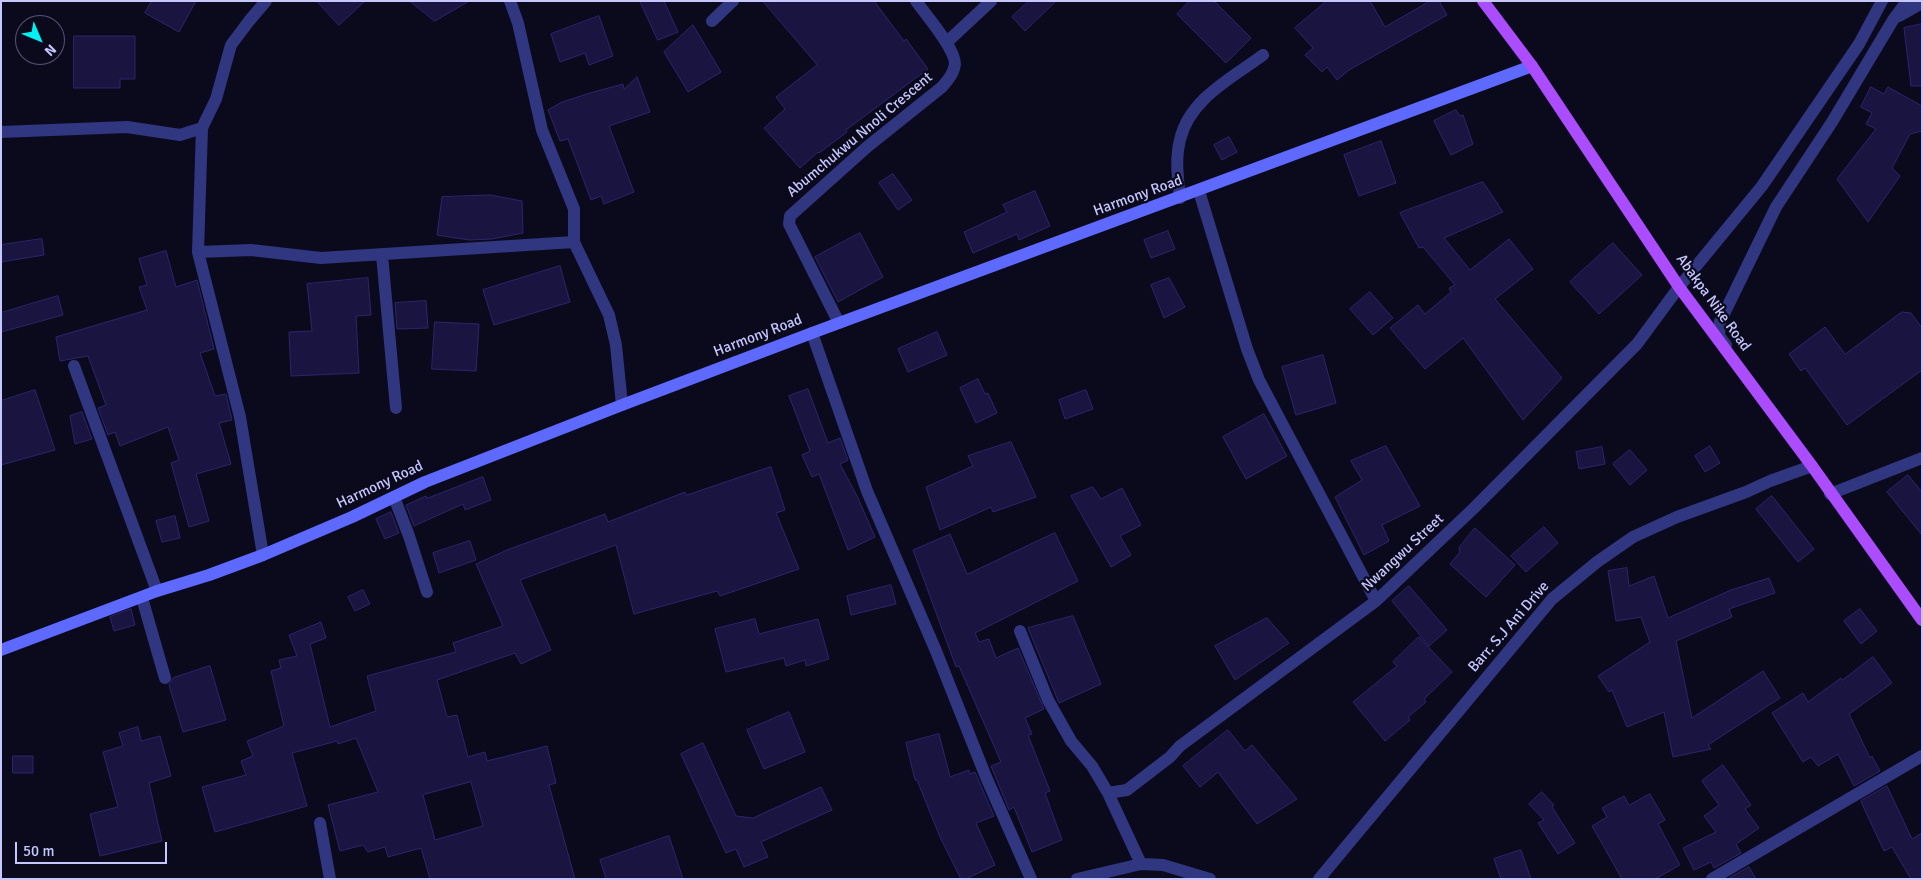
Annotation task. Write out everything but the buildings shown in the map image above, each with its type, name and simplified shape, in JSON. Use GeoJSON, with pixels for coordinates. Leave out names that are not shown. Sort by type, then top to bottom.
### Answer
{"type":"FeatureCollection","features":[{"type":"Feature","properties":{"kind":"main road","name":"Abakpa Nike Road"},"geometry":{"type":"LineString","coordinates":[[1483,1],[1532,66],[1679,287],[1832,493],[1922,620]]}},
{"type":"Feature","properties":{"kind":"main road","name":"Harmony Road"},"geometry":{"type":"LineString","coordinates":[[1,650],[157,591],[209,575],[263,555],[425,482],[622,405],[1532,66]]}},
{"type":"Feature","properties":{"kind":"street"},"geometry":{"type":"LineString","coordinates":[[263,555],[240,417],[198,252],[202,128],[216,99],[231,45],[266,1]]}},
{"type":"Feature","properties":{"kind":"street"},"geometry":{"type":"LineString","coordinates":[[510,1],[518,23],[542,130],[574,209],[574,242],[609,315],[616,345],[622,405]]}},
{"type":"Feature","properties":{"kind":"street"},"geometry":{"type":"LineString","coordinates":[[712,20],[732,1]]}},
{"type":"Feature","properties":{"kind":"street","name":"Abumchukwu Nnoli Crescent"},"geometry":{"type":"LineString","coordinates":[[839,323],[788,224],[790,216],[867,147],[942,87],[951,76],[955,63],[947,42],[916,1]]}},
{"type":"Feature","properties":{"kind":"street"},"geometry":{"type":"LineString","coordinates":[[947,42],[991,1]]}},
{"type":"Feature","properties":{"kind":"street","name":"Nwangwu Street"},"geometry":{"type":"LineString","coordinates":[[1108,793],[1127,790],[1170,757],[1180,746],[1376,601],[1474,508],[1637,344],[1679,287],[1762,186],[1860,44],[1882,1]]}},
{"type":"Feature","properties":{"kind":"street"},"geometry":{"type":"LineString","coordinates":[[1907,1],[1893,20],[1832,122],[1776,207],[1720,322],[1719,336],[1832,493],[1922,458]]}},
{"type":"Feature","properties":{"kind":"street"},"geometry":{"type":"LineString","coordinates":[[1893,20],[1922,3]]}},
{"type":"Feature","properties":{"kind":"street"},"geometry":{"type":"LineString","coordinates":[[1180,198],[1178,164],[1180,140],[1195,109],[1212,92],[1263,56]]}},
{"type":"Feature","properties":{"kind":"street"},"geometry":{"type":"LineString","coordinates":[[1,132],[127,127],[180,135],[202,128]]}},
{"type":"Feature","properties":{"kind":"street"},"geometry":{"type":"LineString","coordinates":[[1198,191],[1247,349],[1259,380],[1376,601]]}},
{"type":"Feature","properties":{"kind":"street"},"geometry":{"type":"LineString","coordinates":[[198,252],[251,250],[321,258],[574,242]]}},
{"type":"Feature","properties":{"kind":"street"},"geometry":{"type":"LineString","coordinates":[[382,255],[396,408]]}},
{"type":"Feature","properties":{"kind":"street"},"geometry":{"type":"LineString","coordinates":[[812,333],[867,491],[936,651],[986,777],[1031,879]]}},
{"type":"Feature","properties":{"kind":"street"},"geometry":{"type":"LineString","coordinates":[[74,366],[157,591]]}},
{"type":"Feature","properties":{"kind":"street","name":"Barr. S.J Ani Drive"},"geometry":{"type":"LineString","coordinates":[[1319,879],[1552,599],[1597,562],[1633,537],[1677,517],[1812,466]]}},
{"type":"Feature","properties":{"kind":"street"},"geometry":{"type":"LineString","coordinates":[[394,497],[427,592]]}},
{"type":"Feature","properties":{"kind":"street"},"geometry":{"type":"LineString","coordinates":[[142,598],[165,678]]}},
{"type":"Feature","properties":{"kind":"street"},"geometry":{"type":"LineString","coordinates":[[1020,631],[1048,700],[1071,741],[1092,766],[1108,793],[1141,864]]}},
{"type":"Feature","properties":{"kind":"street"},"geometry":{"type":"LineString","coordinates":[[1712,879],[1922,756]]}},
{"type":"Feature","properties":{"kind":"street"},"geometry":{"type":"LineString","coordinates":[[320,823],[330,879]]}},
{"type":"Feature","properties":{"kind":"street"},"geometry":{"type":"LineString","coordinates":[[1077,879],[1141,864],[1163,865],[1210,879]]}}]}
